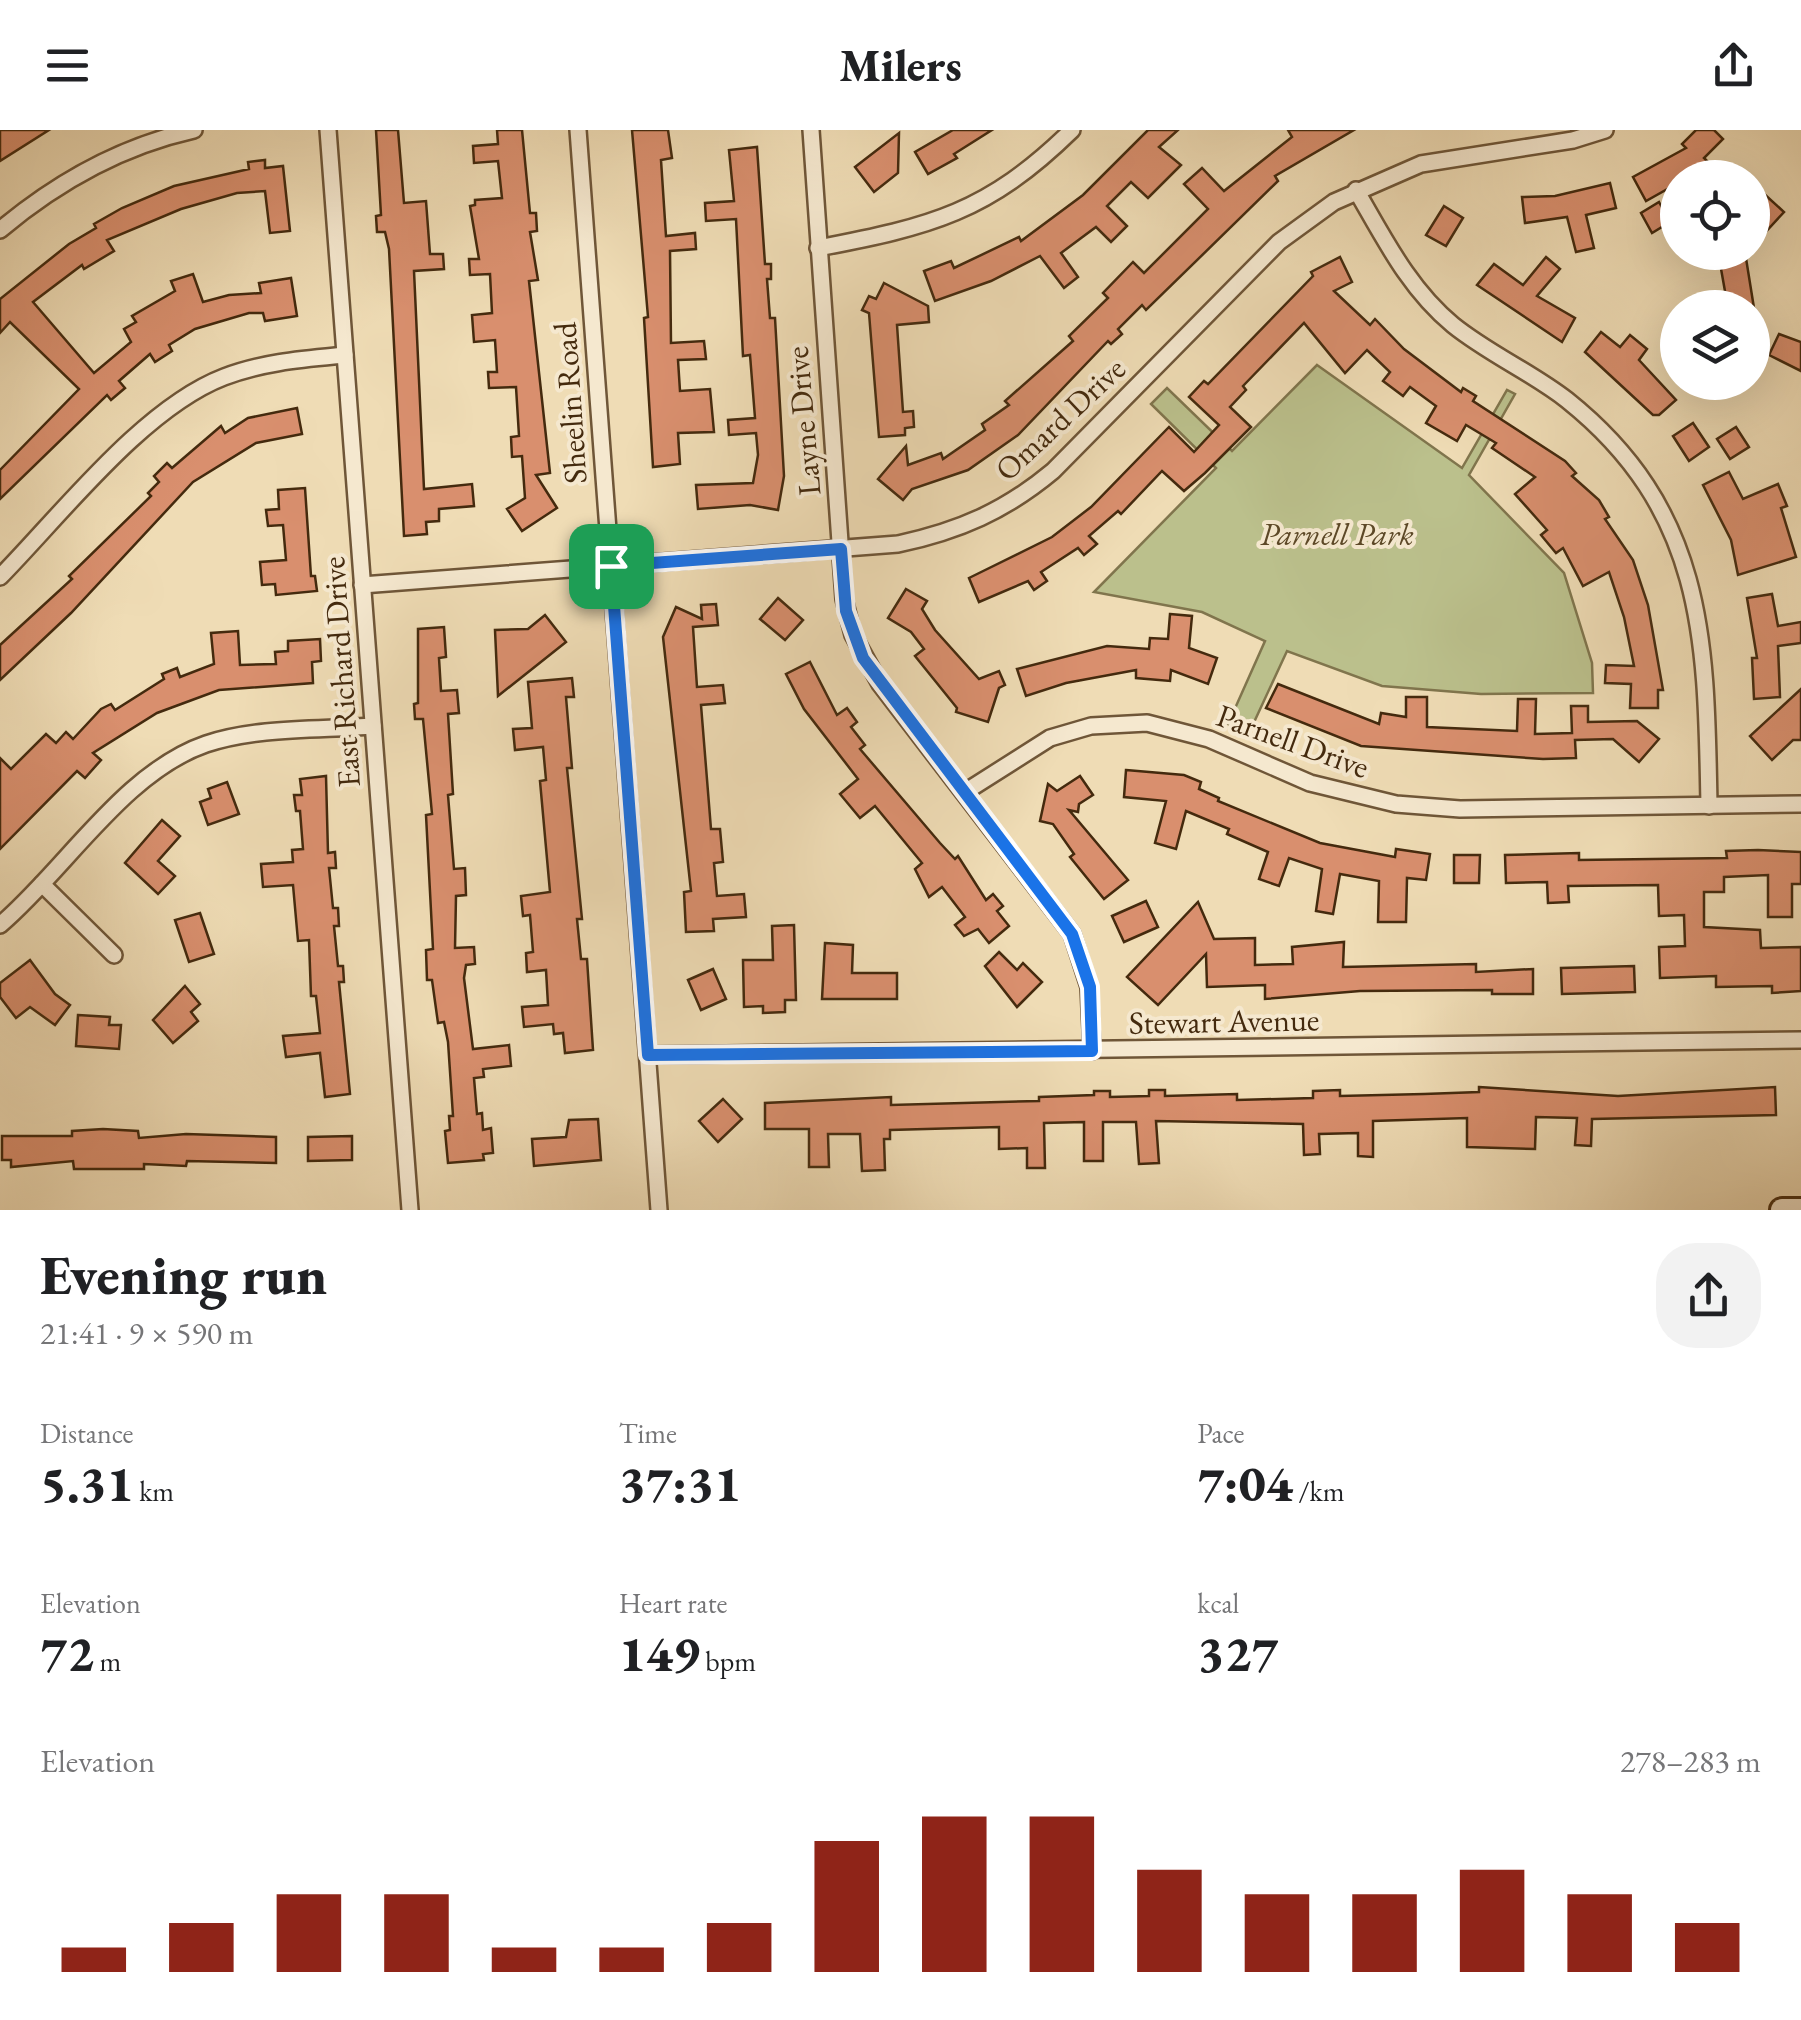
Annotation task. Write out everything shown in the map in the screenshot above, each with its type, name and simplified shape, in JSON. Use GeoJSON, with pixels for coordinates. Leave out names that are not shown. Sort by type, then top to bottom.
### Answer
{"type":"FeatureCollection","features":[{"type":"Feature","properties":{"kind":"main road"},"geometry":{"type":"LineString","coordinates":[[1782,1210],[1801,1210]]}},
{"type":"Feature","properties":{"kind":"street"},"geometry":{"type":"LineString","coordinates":[[0,230],[78,175],[150,143],[194,130]]}},
{"type":"Feature","properties":{"kind":"street","name":"East Richard Drive"},"geometry":{"type":"LineString","coordinates":[[328,130],[410,1210]]}},
{"type":"Feature","properties":{"kind":"street","name":"Sheelin Road"},"geometry":{"type":"LineString","coordinates":[[578,130],[659,1210]]}},
{"type":"Feature","properties":{"kind":"street","name":"Layne Drive"},"geometry":{"type":"LineString","coordinates":[[811,130],[846,611],[863,658],[1072,934],[1090,987],[1092,1051]]}},
{"type":"Feature","properties":{"kind":"street"},"geometry":{"type":"LineString","coordinates":[[818,248],[925,226],[960,214],[1019,179],[1072,130]]}},
{"type":"Feature","properties":{"kind":"street","name":"Omard Drive"},"geometry":{"type":"LineString","coordinates":[[362,584],[841,549],[944,534],[1022,496],[1053,470],[1279,242],[1356,190],[1420,164],[1572,140],[1604,130]]}},
{"type":"Feature","properties":{"kind":"street"},"geometry":{"type":"LineString","coordinates":[[1356,190],[1403,270],[1431,304],[1468,336],[1584,414],[1627,459],[1657,503],[1685,564],[1702,632],[1709,806]]}},
{"type":"Feature","properties":{"kind":"street"},"geometry":{"type":"LineString","coordinates":[[0,577],[145,428],[184,398],[224,377],[262,365],[345,355]]}},
{"type":"Feature","properties":{"kind":"street","name":"Parnell Drive"},"geometry":{"type":"LineString","coordinates":[[964,792],[1050,738],[1091,726],[1147,723],[1209,739],[1310,782],[1396,804],[1460,809],[1801,804]]}},
{"type":"Feature","properties":{"kind":"street"},"geometry":{"type":"LineString","coordinates":[[0,925],[145,779],[186,752],[234,737],[373,726]]}},
{"type":"Feature","properties":{"kind":"street"},"geometry":{"type":"LineString","coordinates":[[42,884],[114,955]]}},
{"type":"Feature","properties":{"kind":"street","name":"Stewart Avenue"},"geometry":{"type":"LineString","coordinates":[[648,1055],[1801,1040]]}},
{"type":"Feature","properties":{"kind":"green space","name":"Parnell Park"},"geometry":{"type":"Polygon","coordinates":[[[1317,365],[1462,468],[1507,390],[1515,394],[1469,475],[1564,573],[1592,663],[1593,693],[1481,694],[1382,686],[1287,651],[1249,733],[1228,724],[1265,641],[1202,612],[1094,592],[1216,468],[1151,404],[1167,388],[1232,451],[1317,365]]]}},
{"type":"Feature","properties":{"kind":"building"},"geometry":{"type":"Polygon","coordinates":[[[0,130],[49,130],[0,161],[0,130]]]}},
{"type":"Feature","properties":{"kind":"building"},"geometry":{"type":"Polygon","coordinates":[[[376,130],[398,130],[404,203],[426,201],[430,254],[443,254],[444,269],[414,271],[424,489],[472,484],[474,506],[439,509],[439,521],[426,522],[427,534],[404,536],[389,249],[385,232],[377,232],[376,216],[381,215],[376,130]]]}},
{"type":"Feature","properties":{"kind":"building"},"geometry":{"type":"Polygon","coordinates":[[[497,130],[522,130],[530,213],[536,213],[537,231],[530,232],[538,280],[529,281],[550,473],[536,475],[557,508],[522,531],[507,509],[525,498],[522,456],[512,457],[511,437],[519,436],[516,387],[489,388],[488,372],[497,372],[495,340],[474,342],[472,315],[492,313],[490,274],[470,275],[469,259],[479,259],[470,206],[475,205],[475,200],[502,198],[498,161],[474,163],[473,146],[498,144],[497,130]]]}},
{"type":"Feature","properties":{"kind":"building"},"geometry":{"type":"Polygon","coordinates":[[[632,130],[668,130],[672,158],[661,160],[666,236],[695,233],[696,249],[670,251],[671,343],[704,341],[706,359],[678,360],[680,391],[710,389],[714,432],[678,433],[680,464],[653,467],[644,318],[648,317],[632,130]]]}},
{"type":"Feature","properties":{"kind":"building"},"geometry":{"type":"Polygon","coordinates":[[[953,130],[992,130],[954,154],[957,158],[928,174],[915,152],[953,130]]]}},
{"type":"Feature","properties":{"kind":"building"},"geometry":{"type":"Polygon","coordinates":[[[1148,130],[1178,130],[1159,147],[1181,165],[1148,198],[1131,182],[1107,206],[1127,226],[1111,242],[1096,227],[1061,253],[1078,277],[1064,288],[1040,256],[991,281],[935,301],[924,271],[951,261],[954,268],[1019,237],[1021,241],[1083,195],[1148,130]]]}},
{"type":"Feature","properties":{"kind":"building"},"geometry":{"type":"Polygon","coordinates":[[[1288,130],[1354,130],[1275,176],[1278,181],[1146,310],[1142,305],[1118,329],[1122,334],[1111,344],[1108,341],[1018,435],[968,470],[912,489],[903,500],[878,479],[906,446],[908,465],[941,453],[943,459],[985,430],[982,424],[1009,405],[1005,401],[1073,341],[1069,336],[1108,298],[1103,293],[1133,262],[1144,273],[1208,209],[1184,184],[1202,168],[1224,191],[1292,137],[1288,130]]]}},
{"type":"Feature","properties":{"kind":"building"},"geometry":{"type":"Polygon","coordinates":[[[1696,130],[1714,130],[1723,139],[1706,160],[1664,160],[1686,148],[1682,144],[1696,130]]]}},
{"type":"Feature","properties":{"kind":"building"},"geometry":{"type":"Polygon","coordinates":[[[899,133],[898,173],[874,192],[855,167],[899,133]]]}},
{"type":"Feature","properties":{"kind":"building"},"geometry":{"type":"Polygon","coordinates":[[[757,147],[765,264],[771,264],[771,279],[767,279],[770,318],[775,318],[784,476],[778,510],[750,505],[698,509],[696,485],[753,483],[758,455],[756,433],[729,435],[728,420],[755,418],[750,355],[743,356],[736,219],[706,221],[705,203],[734,201],[729,150],[757,147]]]}},
{"type":"Feature","properties":{"kind":"building"},"geometry":{"type":"Polygon","coordinates":[[[265,160],[265,168],[283,166],[290,231],[270,233],[265,191],[237,193],[181,209],[107,240],[114,251],[84,269],[82,265],[33,302],[94,373],[131,342],[124,329],[136,322],[132,316],[175,291],[171,281],[193,274],[203,302],[261,293],[259,283],[291,278],[297,316],[265,321],[263,313],[249,313],[195,329],[169,345],[172,351],[155,362],[150,354],[119,381],[125,388],[111,400],[107,395],[0,499],[0,470],[79,389],[10,322],[0,333],[0,299],[69,244],[96,228],[94,224],[122,208],[174,186],[249,169],[248,162],[265,160]]]}},
{"type":"Feature","properties":{"kind":"building"},"geometry":{"type":"Polygon","coordinates":[[[1660,162],[1660,193],[1646,201],[1633,177],[1660,162]]]}},
{"type":"Feature","properties":{"kind":"building"},"geometry":{"type":"Polygon","coordinates":[[[1610,183],[1616,208],[1586,215],[1594,248],[1576,252],[1567,217],[1525,223],[1522,197],[1555,196],[1610,183]]]}},
{"type":"Feature","properties":{"kind":"building"},"geometry":{"type":"Polygon","coordinates":[[[1770,199],[1784,212],[1770,227],[1770,199]]]}},
{"type":"Feature","properties":{"kind":"building"},"geometry":{"type":"Polygon","coordinates":[[[1659,202],[1660,228],[1652,233],[1641,213],[1659,202]]]}},
{"type":"Feature","properties":{"kind":"building"},"geometry":{"type":"Polygon","coordinates":[[[1444,206],[1463,218],[1446,246],[1426,235],[1444,206]]]}},
{"type":"Feature","properties":{"kind":"building"},"geometry":{"type":"Polygon","coordinates":[[[1340,257],[1352,282],[1334,291],[1370,325],[1375,319],[1404,349],[1461,392],[1463,388],[1476,396],[1473,401],[1565,461],[1576,473],[1572,476],[1599,500],[1609,517],[1605,519],[1633,560],[1648,605],[1663,690],[1658,690],[1658,708],[1630,708],[1631,684],[1605,683],[1606,665],[1634,666],[1609,572],[1583,586],[1563,548],[1556,553],[1541,535],[1547,530],[1515,494],[1535,477],[1492,448],[1496,443],[1466,425],[1457,441],[1426,423],[1436,406],[1410,387],[1403,396],[1383,381],[1390,372],[1367,350],[1345,373],[1304,323],[1243,386],[1246,390],[1230,407],[1251,427],[1205,473],[1184,491],[1162,471],[1121,514],[1118,511],[1089,536],[1097,544],[1084,555],[1078,548],[1041,572],[1047,581],[1034,590],[1028,581],[979,602],[969,578],[1052,537],[1091,507],[1169,427],[1194,452],[1219,425],[1189,397],[1204,381],[1208,384],[1313,276],[1311,272],[1340,257]]]}},
{"type":"Feature","properties":{"kind":"building"},"geometry":{"type":"Polygon","coordinates":[[[1546,257],[1560,269],[1537,296],[1575,318],[1562,342],[1477,285],[1494,264],[1523,285],[1546,257]]]}},
{"type":"Feature","properties":{"kind":"building"},"geometry":{"type":"Polygon","coordinates":[[[1721,270],[1748,270],[1751,290],[1725,290],[1721,270]]]}},
{"type":"Feature","properties":{"kind":"building"},"geometry":{"type":"Polygon","coordinates":[[[884,283],[928,306],[929,322],[897,325],[903,412],[913,411],[914,427],[905,428],[905,435],[879,437],[869,313],[862,310],[869,296],[876,299],[884,283]]]}},
{"type":"Feature","properties":{"kind":"building"},"geometry":{"type":"Polygon","coordinates":[[[1601,332],[1620,347],[1630,335],[1647,349],[1639,360],[1660,383],[1660,400],[1676,400],[1659,415],[1653,415],[1585,352],[1601,332]]]}},
{"type":"Feature","properties":{"kind":"building"},"geometry":{"type":"Polygon","coordinates":[[[1779,334],[1801,342],[1801,371],[1770,356],[1779,334]]]}},
{"type":"Feature","properties":{"kind":"building"},"geometry":{"type":"Polygon","coordinates":[[[297,408],[302,434],[256,443],[193,482],[71,613],[0,680],[0,645],[72,579],[69,576],[151,496],[148,493],[159,482],[154,476],[167,463],[172,468],[221,426],[225,433],[248,418],[297,408]]]}},
{"type":"Feature","properties":{"kind":"building"},"geometry":{"type":"Polygon","coordinates":[[[1693,423],[1709,447],[1689,461],[1673,436],[1693,423]]]}},
{"type":"Feature","properties":{"kind":"building"},"geometry":{"type":"Polygon","coordinates":[[[1736,427],[1749,447],[1730,459],[1717,439],[1736,427]]]}},
{"type":"Feature","properties":{"kind":"building"},"geometry":{"type":"Polygon","coordinates":[[[1729,472],[1743,499],[1778,484],[1787,506],[1781,508],[1796,557],[1738,575],[1731,540],[1703,485],[1729,472]]]}},
{"type":"Feature","properties":{"kind":"building"},"geometry":{"type":"Polygon","coordinates":[[[305,488],[311,576],[315,576],[317,591],[276,595],[275,584],[262,585],[260,562],[286,560],[283,525],[268,526],[266,510],[279,509],[278,490],[305,488]]]}},
{"type":"Feature","properties":{"kind":"building"},"geometry":{"type":"Polygon","coordinates":[[[906,589],[927,601],[922,609],[935,630],[979,679],[999,671],[1005,685],[999,688],[988,722],[956,712],[957,708],[915,656],[924,649],[911,632],[888,618],[906,589]]]}},
{"type":"Feature","properties":{"kind":"building"},"geometry":{"type":"Polygon","coordinates":[[[1772,594],[1778,626],[1801,622],[1801,643],[1778,646],[1780,697],[1754,699],[1752,658],[1757,658],[1747,598],[1772,594]]]}},
{"type":"Feature","properties":{"kind":"building"},"geometry":{"type":"Polygon","coordinates":[[[778,598],[803,620],[785,640],[760,619],[778,598]]]}},
{"type":"Feature","properties":{"kind":"building"},"geometry":{"type":"Polygon","coordinates":[[[716,604],[718,625],[693,627],[697,687],[723,685],[725,703],[701,705],[711,829],[720,829],[723,862],[714,863],[717,896],[744,894],[746,917],[713,919],[714,931],[686,932],[684,892],[691,891],[663,637],[676,607],[702,619],[701,605],[716,604]]]}},
{"type":"Feature","properties":{"kind":"building"},"geometry":{"type":"Polygon","coordinates":[[[1170,614],[1192,616],[1189,648],[1217,658],[1208,684],[1171,670],[1170,681],[1136,678],[1136,670],[1066,683],[1026,696],[1017,669],[1107,646],[1149,649],[1150,638],[1168,639],[1170,614]]]}},
{"type":"Feature","properties":{"kind":"building"},"geometry":{"type":"Polygon","coordinates":[[[545,615],[566,642],[498,696],[495,630],[528,629],[545,615]]]}},
{"type":"Feature","properties":{"kind":"building"},"geometry":{"type":"Polygon","coordinates":[[[444,627],[446,657],[439,658],[441,691],[457,690],[459,713],[448,714],[453,794],[448,795],[454,869],[465,868],[466,895],[456,896],[455,948],[474,947],[475,964],[466,965],[464,978],[473,1049],[509,1045],[511,1066],[483,1069],[484,1077],[474,1078],[477,1114],[482,1113],[483,1130],[491,1128],[493,1153],[483,1154],[484,1160],[448,1163],[445,1131],[450,1130],[449,1116],[453,1116],[448,1042],[444,1022],[438,1023],[432,980],[427,980],[426,950],[433,949],[426,815],[432,814],[423,719],[415,719],[414,704],[418,703],[418,629],[444,627]]]}},
{"type":"Feature","properties":{"kind":"building"},"geometry":{"type":"Polygon","coordinates":[[[238,631],[240,665],[276,664],[275,652],[288,651],[288,641],[320,639],[321,661],[312,662],[313,683],[219,690],[157,713],[93,753],[101,760],[85,778],[77,771],[0,849],[0,758],[11,769],[46,734],[56,743],[66,732],[73,739],[101,709],[111,704],[115,710],[164,679],[162,674],[177,668],[180,677],[214,664],[211,633],[238,631]]]}},
{"type":"Feature","properties":{"kind":"building"},"geometry":{"type":"Polygon","coordinates":[[[810,662],[837,715],[847,708],[857,722],[851,727],[865,745],[860,749],[940,843],[955,859],[958,856],[986,900],[993,894],[1003,906],[997,911],[1009,926],[989,943],[978,929],[964,936],[955,925],[965,917],[942,887],[929,897],[915,869],[922,863],[875,806],[860,818],[840,794],[858,779],[804,709],[786,674],[810,662]]]}},
{"type":"Feature","properties":{"kind":"building"},"geometry":{"type":"Polygon","coordinates":[[[572,678],[574,697],[566,697],[572,768],[567,768],[582,919],[577,919],[581,959],[587,959],[593,1050],[565,1053],[563,1033],[554,1034],[553,1024],[524,1027],[522,1007],[548,1005],[546,970],[527,972],[526,953],[533,952],[530,915],[523,916],[521,896],[550,892],[540,781],[546,780],[543,747],[515,750],[513,729],[532,728],[528,682],[572,678]]]}},
{"type":"Feature","properties":{"kind":"building"},"geometry":{"type":"Polygon","coordinates":[[[1278,684],[1379,724],[1381,713],[1406,717],[1406,697],[1427,697],[1427,727],[1517,731],[1518,699],[1536,699],[1535,734],[1572,733],[1571,706],[1588,706],[1588,722],[1637,721],[1659,739],[1639,762],[1613,739],[1575,740],[1576,758],[1543,759],[1361,746],[1266,708],[1278,684]]]}},
{"type":"Feature","properties":{"kind":"building"},"geometry":{"type":"Polygon","coordinates":[[[1801,689],[1801,740],[1793,740],[1772,760],[1750,736],[1801,689]]]}},
{"type":"Feature","properties":{"kind":"building"},"geometry":{"type":"Polygon","coordinates":[[[1126,770],[1184,775],[1201,782],[1199,789],[1219,798],[1218,801],[1320,843],[1395,857],[1396,849],[1430,854],[1426,880],[1407,878],[1406,922],[1378,922],[1379,881],[1340,874],[1333,914],[1316,911],[1322,869],[1289,858],[1279,886],[1259,879],[1268,852],[1227,834],[1229,829],[1186,811],[1176,849],[1155,843],[1166,801],[1124,797],[1126,770]]]}},
{"type":"Feature","properties":{"kind":"building"},"geometry":{"type":"Polygon","coordinates":[[[326,776],[328,853],[335,852],[336,868],[329,868],[333,908],[338,908],[339,926],[334,926],[338,966],[343,966],[344,982],[339,982],[350,1094],[325,1097],[320,1053],[286,1057],[283,1036],[320,1033],[316,996],[311,996],[309,940],[298,941],[293,885],[263,887],[261,864],[293,862],[292,850],[303,849],[300,811],[296,811],[294,795],[302,795],[300,779],[326,776]]]}},
{"type":"Feature","properties":{"kind":"building"},"geometry":{"type":"Polygon","coordinates":[[[1080,776],[1093,795],[1079,804],[1078,812],[1069,810],[1128,880],[1104,899],[1070,857],[1074,854],[1053,824],[1040,821],[1048,784],[1057,791],[1080,776]]]}},
{"type":"Feature","properties":{"kind":"building"},"geometry":{"type":"Polygon","coordinates":[[[227,782],[239,814],[208,825],[200,802],[211,798],[208,789],[227,782]]]}},
{"type":"Feature","properties":{"kind":"building"},"geometry":{"type":"Polygon","coordinates":[[[162,820],[180,836],[158,861],[175,876],[158,894],[125,863],[162,820]]]}},
{"type":"Feature","properties":{"kind":"building"},"geometry":{"type":"Polygon","coordinates":[[[1726,851],[1801,852],[1801,884],[1792,884],[1792,917],[1768,917],[1768,875],[1724,877],[1724,892],[1704,892],[1704,927],[1760,930],[1761,948],[1801,947],[1801,991],[1772,993],[1772,986],[1716,987],[1716,976],[1660,978],[1659,947],[1685,946],[1684,915],[1659,916],[1658,885],[1568,886],[1569,902],[1548,903],[1547,882],[1506,883],[1505,855],[1579,853],[1579,860],[1727,858],[1726,851]]]}},
{"type":"Feature","properties":{"kind":"building"},"geometry":{"type":"Polygon","coordinates":[[[1454,855],[1480,855],[1479,883],[1454,883],[1454,855]]]}},
{"type":"Feature","properties":{"kind":"building"},"geometry":{"type":"Polygon","coordinates":[[[1146,901],[1158,927],[1124,942],[1112,916],[1146,901]]]}},
{"type":"Feature","properties":{"kind":"building"},"geometry":{"type":"Polygon","coordinates":[[[1198,902],[1214,939],[1255,938],[1255,965],[1293,964],[1292,947],[1344,942],[1343,967],[1476,964],[1476,972],[1533,969],[1533,994],[1492,994],[1492,990],[1360,991],[1265,999],[1265,985],[1207,987],[1206,954],[1158,1005],[1127,977],[1198,902]]]}},
{"type":"Feature","properties":{"kind":"building"},"geometry":{"type":"Polygon","coordinates":[[[200,913],[214,954],[189,962],[175,920],[200,913]]]}},
{"type":"Feature","properties":{"kind":"building"},"geometry":{"type":"Polygon","coordinates":[[[794,925],[796,1000],[785,1000],[785,1012],[763,1013],[763,1006],[744,1007],[743,960],[773,960],[772,926],[794,925]]]}},
{"type":"Feature","properties":{"kind":"building"},"geometry":{"type":"Polygon","coordinates":[[[825,943],[853,945],[852,973],[897,973],[897,999],[822,999],[825,943]]]}},
{"type":"Feature","properties":{"kind":"building"},"geometry":{"type":"Polygon","coordinates":[[[999,952],[1017,970],[1023,963],[1042,982],[1017,1007],[985,966],[999,952]]]}},
{"type":"Feature","properties":{"kind":"building"},"geometry":{"type":"Polygon","coordinates":[[[30,960],[55,994],[70,1005],[55,1025],[30,1007],[16,1018],[0,997],[0,983],[30,960]]]}},
{"type":"Feature","properties":{"kind":"building"},"geometry":{"type":"Polygon","coordinates":[[[1634,966],[1635,992],[1562,994],[1561,968],[1634,966]]]}},
{"type":"Feature","properties":{"kind":"building"},"geometry":{"type":"Polygon","coordinates":[[[713,969],[726,999],[701,1010],[688,980],[713,969]]]}},
{"type":"Feature","properties":{"kind":"building"},"geometry":{"type":"Polygon","coordinates":[[[185,986],[200,1004],[191,1012],[198,1021],[173,1043],[153,1020],[185,986]]]}},
{"type":"Feature","properties":{"kind":"building"},"geometry":{"type":"Polygon","coordinates":[[[78,1015],[110,1017],[109,1025],[121,1025],[119,1049],[76,1046],[78,1015]]]}},
{"type":"Feature","properties":{"kind":"building"},"geometry":{"type":"Polygon","coordinates":[[[1479,1087],[1618,1096],[1775,1087],[1776,1115],[1592,1119],[1591,1146],[1575,1145],[1577,1118],[1536,1117],[1535,1149],[1467,1147],[1467,1118],[1373,1121],[1373,1157],[1358,1156],[1358,1133],[1319,1134],[1320,1154],[1304,1155],[1303,1124],[1156,1121],[1159,1163],[1139,1164],[1136,1122],[1103,1122],[1103,1161],[1084,1161],[1084,1122],[1044,1123],[1045,1168],[1027,1168],[1027,1148],[999,1149],[999,1127],[890,1130],[890,1139],[884,1139],[885,1170],[862,1171],[860,1134],[828,1134],[829,1167],[809,1167],[809,1129],[765,1129],[765,1103],[891,1097],[891,1105],[1039,1101],[1039,1097],[1094,1095],[1094,1091],[1110,1091],[1110,1097],[1149,1096],[1149,1090],[1165,1090],[1165,1096],[1237,1094],[1237,1100],[1313,1098],[1313,1091],[1340,1090],[1340,1096],[1479,1092],[1479,1087]]]}},
{"type":"Feature","properties":{"kind":"building"},"geometry":{"type":"Polygon","coordinates":[[[723,1099],[742,1119],[718,1142],[699,1121],[723,1099]]]}},
{"type":"Feature","properties":{"kind":"building"},"geometry":{"type":"Polygon","coordinates":[[[598,1119],[601,1160],[534,1166],[532,1139],[566,1137],[569,1120],[598,1119]]]}},
{"type":"Feature","properties":{"kind":"building"},"geometry":{"type":"Polygon","coordinates":[[[72,1131],[138,1131],[139,1138],[186,1134],[276,1137],[276,1163],[187,1161],[186,1166],[144,1164],[144,1169],[74,1169],[73,1161],[11,1167],[11,1160],[2,1160],[2,1136],[72,1136],[72,1131]]]}},
{"type":"Feature","properties":{"kind":"building"},"geometry":{"type":"Polygon","coordinates":[[[352,1136],[352,1160],[308,1161],[308,1137],[352,1136]]]}},
{"type":"Feature","properties":{"kind":"route"},"geometry":{"type":"LineString","coordinates":[[841,549],[846,611],[863,658],[1053,903],[1072,934],[1090,987],[1092,1051],[648,1055],[611,566],[841,549]]}}]}
